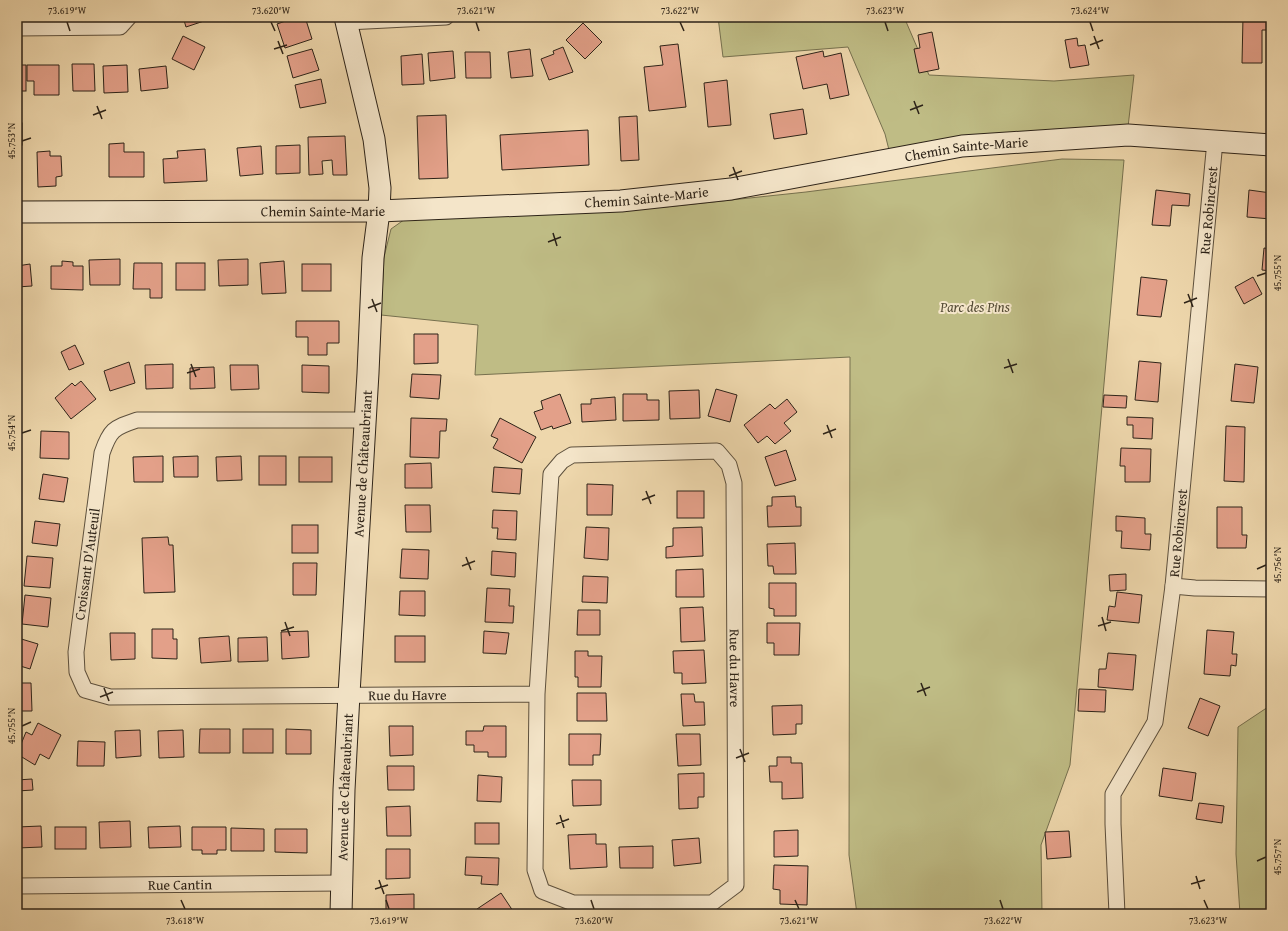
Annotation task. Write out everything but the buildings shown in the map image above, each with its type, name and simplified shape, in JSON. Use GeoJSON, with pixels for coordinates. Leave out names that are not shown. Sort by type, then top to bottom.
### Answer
{"type":"FeatureCollection","features":[{"type":"Feature","properties":{"kind":"street"},"geometry":{"type":"LineString","coordinates":[[17,28],[120,27],[129,17]]}},
{"type":"Feature","properties":{"kind":"street"},"geometry":{"type":"LineString","coordinates":[[346,20],[446,17]]}},
{"type":"Feature","properties":{"kind":"street","name":"Avenue de Châteaubriant"},"geometry":{"type":"LineString","coordinates":[[341,914],[349,694],[373,258],[379,211],[379,172],[374,140],[346,20]]}},
{"type":"Feature","properties":{"kind":"street","name":"Chemin Sainte-Marie"},"geometry":{"type":"LineString","coordinates":[[17,212],[379,211],[647,198],[731,189],[962,146],[1128,135],[1271,145]]}},
{"type":"Feature","properties":{"kind":"street","name":"Rue Robincrest"},"geometry":{"type":"LineString","coordinates":[[1117,914],[1112,824],[1113,794],[1155,722],[1173,586],[1215,141]]}},
{"type":"Feature","properties":{"kind":"street","name":"Croissant D'Auteuil"},"geometry":{"type":"LineString","coordinates":[[349,694],[110,697],[85,690],[77,672],[76,652],[102,453],[109,434],[121,425],[137,420],[365,420]]}},
{"type":"Feature","properties":{"kind":"street","name":"Rue du Havre"},"geometry":{"type":"LineString","coordinates":[[717,451],[729,465],[734,483],[736,885],[712,903],[573,903],[542,891],[535,870],[537,694],[551,474],[562,461],[572,455],[717,451]]}},
{"type":"Feature","properties":{"kind":"street"},"geometry":{"type":"LineString","coordinates":[[1173,586],[1196,588],[1271,589]]}},
{"type":"Feature","properties":{"kind":"street","name":"Rue du Havre"},"geometry":{"type":"LineString","coordinates":[[349,694],[537,694]]}},
{"type":"Feature","properties":{"kind":"street","name":"Rue Cantin"},"geometry":{"type":"LineString","coordinates":[[17,886],[342,883]]}},
{"type":"Feature","properties":{"kind":"green space"},"geometry":{"type":"Polygon","coordinates":[[[718,17],[904,17],[929,75],[1054,81],[1134,75],[1128,127],[891,158],[885,134],[848,47],[723,57],[718,17]]]}},
{"type":"Feature","properties":{"kind":"green space","name":"Parc des Pins"},"geometry":{"type":"Polygon","coordinates":[[[1062,159],[1124,160],[1070,765],[1041,845],[1042,914],[857,914],[849,855],[850,357],[475,375],[478,325],[381,315],[384,257],[391,229],[408,217],[665,207],[806,192],[1062,159]]]}},
{"type":"Feature","properties":{"kind":"green space"},"geometry":{"type":"Polygon","coordinates":[[[1271,705],[1271,914],[1240,914],[1236,854],[1238,727],[1271,705]]]}}]}
